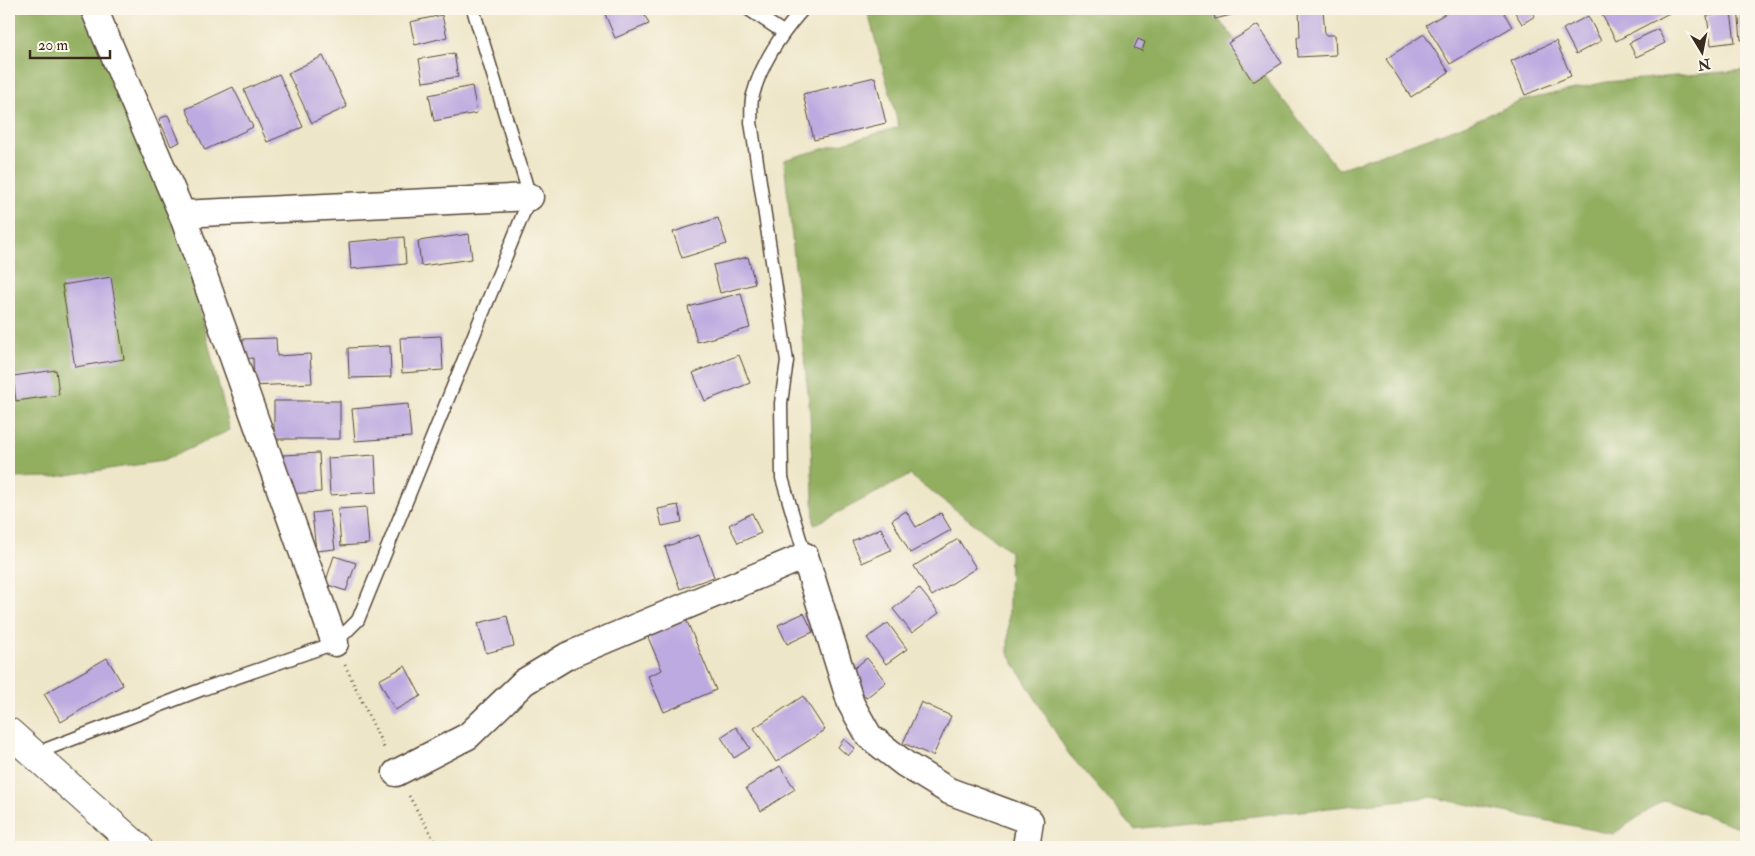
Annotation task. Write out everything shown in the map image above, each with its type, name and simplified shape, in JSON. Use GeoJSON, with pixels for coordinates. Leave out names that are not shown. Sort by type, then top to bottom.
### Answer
{"type":"FeatureCollection","features":[{"type":"Feature","properties":{"kind":"street"},"geometry":{"type":"LineString","coordinates":[[94,9],[182,214],[335,643]]}},
{"type":"Feature","properties":{"kind":"street"},"geometry":{"type":"LineString","coordinates":[[182,214],[530,197]]}},
{"type":"Feature","properties":{"kind":"street"},"geometry":{"type":"LineString","coordinates":[[396,773],[468,736],[524,682],[567,656],[805,556],[851,704],[869,736],[905,764],[949,791],[1030,821],[1026,847]]}},
{"type":"Feature","properties":{"kind":"street"},"geometry":{"type":"LineString","coordinates":[[9,732],[138,847]]}},
{"type":"Feature","properties":{"kind":"lane"},"geometry":{"type":"LineString","coordinates":[[34,754],[203,689],[335,643],[358,620],[530,197],[473,9]]}},
{"type":"Feature","properties":{"kind":"lane"},"geometry":{"type":"LineString","coordinates":[[748,9],[783,32]]}},
{"type":"Feature","properties":{"kind":"lane"},"geometry":{"type":"LineString","coordinates":[[804,9],[783,32],[766,62],[752,96],[751,122],[787,361],[781,403],[782,478],[805,556]]}},
{"type":"Feature","properties":{"kind":"green space"},"geometry":{"type":"Polygon","coordinates":[[[9,9],[102,9],[108,20],[126,119],[175,211],[230,430],[163,461],[54,477],[9,478],[9,9]]]}},
{"type":"Feature","properties":{"kind":"green space"},"geometry":{"type":"Polygon","coordinates":[[[867,9],[1207,9],[1221,22],[1338,169],[1457,128],[1521,101],[1606,82],[1746,70],[1746,830],[1664,800],[1613,834],[1431,797],[1134,829],[1068,753],[1008,653],[1010,551],[910,475],[814,525],[810,413],[784,160],[899,127],[867,9]]]}},
{"type":"Feature","properties":{"kind":"building"},"geometry":{"type":"Polygon","coordinates":[[[603,9],[642,9],[649,24],[615,38],[603,9]]]}},
{"type":"Feature","properties":{"kind":"building"},"geometry":{"type":"Polygon","coordinates":[[[1213,9],[1255,9],[1215,19],[1213,9]]]}},
{"type":"Feature","properties":{"kind":"building"},"geometry":{"type":"Polygon","coordinates":[[[1299,9],[1323,9],[1325,35],[1335,35],[1336,55],[1298,57],[1297,37],[1300,37],[1299,9]]]}},
{"type":"Feature","properties":{"kind":"building"},"geometry":{"type":"Polygon","coordinates":[[[1453,9],[1502,9],[1512,27],[1450,64],[1426,25],[1453,9]]]}},
{"type":"Feature","properties":{"kind":"building"},"geometry":{"type":"Polygon","coordinates":[[[1513,9],[1531,9],[1535,16],[1522,24],[1513,9]]]}},
{"type":"Feature","properties":{"kind":"building"},"geometry":{"type":"Polygon","coordinates":[[[1599,9],[1672,9],[1673,11],[1616,41],[1599,9]]]}},
{"type":"Feature","properties":{"kind":"building"},"geometry":{"type":"Polygon","coordinates":[[[1738,9],[1746,9],[1746,39],[1741,40],[1738,9]]]}},
{"type":"Feature","properties":{"kind":"building"},"geometry":{"type":"Polygon","coordinates":[[[1731,12],[1735,42],[1711,45],[1707,16],[1731,12]]]}},
{"type":"Feature","properties":{"kind":"building"},"geometry":{"type":"Polygon","coordinates":[[[442,15],[447,37],[415,45],[410,22],[442,15]]]}},
{"type":"Feature","properties":{"kind":"building"},"geometry":{"type":"Polygon","coordinates":[[[1588,16],[1601,41],[1576,54],[1563,29],[1588,16]]]}},
{"type":"Feature","properties":{"kind":"building"},"geometry":{"type":"Polygon","coordinates":[[[1258,25],[1282,63],[1253,82],[1228,43],[1258,25]]]}},
{"type":"Feature","properties":{"kind":"building"},"geometry":{"type":"Polygon","coordinates":[[[1658,29],[1665,43],[1636,57],[1629,43],[1658,29]]]}},
{"type":"Feature","properties":{"kind":"building"},"geometry":{"type":"Polygon","coordinates":[[[1424,34],[1449,72],[1411,97],[1386,59],[1424,34]]]}},
{"type":"Feature","properties":{"kind":"building"},"geometry":{"type":"Polygon","coordinates":[[[1138,39],[1145,42],[1142,51],[1134,48],[1138,39]]]}},
{"type":"Feature","properties":{"kind":"building"},"geometry":{"type":"Polygon","coordinates":[[[1556,41],[1571,76],[1525,95],[1511,61],[1556,41]]]}},
{"type":"Feature","properties":{"kind":"building"},"geometry":{"type":"Polygon","coordinates":[[[454,53],[458,77],[423,82],[419,59],[454,53]]]}},
{"type":"Feature","properties":{"kind":"building"},"geometry":{"type":"Polygon","coordinates":[[[323,56],[347,107],[312,123],[288,73],[323,56]]]}},
{"type":"Feature","properties":{"kind":"building"},"geometry":{"type":"Polygon","coordinates":[[[279,74],[303,127],[267,142],[244,90],[279,74]]]}},
{"type":"Feature","properties":{"kind":"building"},"geometry":{"type":"Polygon","coordinates":[[[875,77],[886,123],[814,140],[803,94],[875,77]]]}},
{"type":"Feature","properties":{"kind":"building"},"geometry":{"type":"Polygon","coordinates":[[[472,86],[477,113],[434,121],[429,95],[472,86]]]}},
{"type":"Feature","properties":{"kind":"building"},"geometry":{"type":"Polygon","coordinates":[[[233,87],[253,127],[205,150],[186,109],[233,87]]]}},
{"type":"Feature","properties":{"kind":"building"},"geometry":{"type":"Polygon","coordinates":[[[168,115],[180,142],[171,146],[159,119],[168,115]]]}},
{"type":"Feature","properties":{"kind":"building"},"geometry":{"type":"Polygon","coordinates":[[[718,218],[727,244],[682,258],[673,232],[718,218]]]}},
{"type":"Feature","properties":{"kind":"building"},"geometry":{"type":"Polygon","coordinates":[[[469,234],[472,259],[421,266],[418,241],[469,234]]]}},
{"type":"Feature","properties":{"kind":"building"},"geometry":{"type":"Polygon","coordinates":[[[404,237],[406,264],[351,269],[349,242],[404,237]]]}},
{"type":"Feature","properties":{"kind":"building"},"geometry":{"type":"Polygon","coordinates":[[[748,257],[755,284],[720,293],[713,265],[748,257]]]}},
{"type":"Feature","properties":{"kind":"building"},"geometry":{"type":"Polygon","coordinates":[[[111,277],[124,359],[75,367],[62,285],[111,277]]]}},
{"type":"Feature","properties":{"kind":"building"},"geometry":{"type":"Polygon","coordinates":[[[741,293],[750,328],[697,342],[688,307],[741,293]]]}},
{"type":"Feature","properties":{"kind":"building"},"geometry":{"type":"Polygon","coordinates":[[[441,336],[443,370],[402,373],[400,338],[441,336]]]}},
{"type":"Feature","properties":{"kind":"building"},"geometry":{"type":"Polygon","coordinates":[[[276,338],[277,356],[310,354],[312,383],[254,386],[253,358],[243,359],[243,339],[276,338]]]}},
{"type":"Feature","properties":{"kind":"building"},"geometry":{"type":"Polygon","coordinates":[[[390,346],[391,377],[349,378],[348,348],[390,346]]]}},
{"type":"Feature","properties":{"kind":"building"},"geometry":{"type":"Polygon","coordinates":[[[739,355],[750,383],[705,401],[693,373],[739,355]]]}},
{"type":"Feature","properties":{"kind":"building"},"geometry":{"type":"Polygon","coordinates":[[[56,370],[59,395],[16,401],[13,376],[56,370]]]}},
{"type":"Feature","properties":{"kind":"building"},"geometry":{"type":"Polygon","coordinates":[[[274,401],[340,401],[340,439],[274,439],[274,401]]]}},
{"type":"Feature","properties":{"kind":"building"},"geometry":{"type":"Polygon","coordinates":[[[408,404],[411,437],[355,441],[352,409],[408,404]]]}},
{"type":"Feature","properties":{"kind":"building"},"geometry":{"type":"Polygon","coordinates":[[[319,453],[321,492],[285,494],[283,455],[319,453]]]}},
{"type":"Feature","properties":{"kind":"building"},"geometry":{"type":"Polygon","coordinates":[[[375,455],[377,492],[330,495],[328,458],[375,455]]]}},
{"type":"Feature","properties":{"kind":"building"},"geometry":{"type":"Polygon","coordinates":[[[678,505],[682,522],[662,526],[658,509],[678,505]]]}},
{"type":"Feature","properties":{"kind":"building"},"geometry":{"type":"Polygon","coordinates":[[[366,507],[369,544],[341,546],[338,509],[366,507]]]}},
{"type":"Feature","properties":{"kind":"building"},"geometry":{"type":"Polygon","coordinates":[[[330,511],[335,549],[316,551],[312,513],[330,511]]]}},
{"type":"Feature","properties":{"kind":"building"},"geometry":{"type":"Polygon","coordinates":[[[906,511],[916,527],[941,513],[951,530],[910,553],[892,520],[906,511]]]}},
{"type":"Feature","properties":{"kind":"building"},"geometry":{"type":"Polygon","coordinates":[[[752,513],[761,533],[738,543],[729,525],[752,513]]]}},
{"type":"Feature","properties":{"kind":"building"},"geometry":{"type":"Polygon","coordinates":[[[881,528],[891,550],[862,563],[852,541],[881,528]]]}},
{"type":"Feature","properties":{"kind":"building"},"geometry":{"type":"Polygon","coordinates":[[[699,535],[714,577],[680,589],[665,547],[699,535]]]}},
{"type":"Feature","properties":{"kind":"building"},"geometry":{"type":"Polygon","coordinates":[[[958,539],[976,568],[932,596],[914,566],[958,539]]]}},
{"type":"Feature","properties":{"kind":"building"},"geometry":{"type":"Polygon","coordinates":[[[334,556],[356,563],[346,591],[325,584],[334,556]]]}},
{"type":"Feature","properties":{"kind":"building"},"geometry":{"type":"Polygon","coordinates":[[[919,588],[939,613],[912,633],[893,609],[919,588]]]}},
{"type":"Feature","properties":{"kind":"building"},"geometry":{"type":"Polygon","coordinates":[[[804,613],[813,632],[787,644],[778,625],[804,613]]]}},
{"type":"Feature","properties":{"kind":"building"},"geometry":{"type":"Polygon","coordinates":[[[507,616],[514,646],[486,653],[478,623],[507,616]]]}},
{"type":"Feature","properties":{"kind":"building"},"geometry":{"type":"Polygon","coordinates":[[[686,619],[716,690],[664,712],[648,676],[662,670],[647,635],[686,619]]]}},
{"type":"Feature","properties":{"kind":"building"},"geometry":{"type":"Polygon","coordinates":[[[888,623],[907,649],[886,664],[867,638],[888,623]]]}},
{"type":"Feature","properties":{"kind":"building"},"geometry":{"type":"Polygon","coordinates":[[[107,658],[123,685],[61,722],[44,694],[107,658]]]}},
{"type":"Feature","properties":{"kind":"building"},"geometry":{"type":"Polygon","coordinates":[[[867,658],[886,682],[866,698],[847,674],[867,658]]]}},
{"type":"Feature","properties":{"kind":"building"},"geometry":{"type":"Polygon","coordinates":[[[405,666],[421,696],[395,710],[379,680],[405,666]]]}},
{"type":"Feature","properties":{"kind":"building"},"geometry":{"type":"Polygon","coordinates":[[[803,696],[825,730],[776,762],[754,728],[803,696]]]}},
{"type":"Feature","properties":{"kind":"building"},"geometry":{"type":"Polygon","coordinates":[[[921,702],[951,716],[933,756],[903,743],[921,702]]]}},
{"type":"Feature","properties":{"kind":"building"},"geometry":{"type":"Polygon","coordinates":[[[736,727],[750,748],[734,758],[721,737],[736,727]]]}},
{"type":"Feature","properties":{"kind":"building"},"geometry":{"type":"Polygon","coordinates":[[[844,739],[855,748],[848,756],[838,747],[844,739]]]}},
{"type":"Feature","properties":{"kind":"building"},"geometry":{"type":"Polygon","coordinates":[[[780,766],[795,789],[761,811],[746,788],[780,766]]]}}]}
